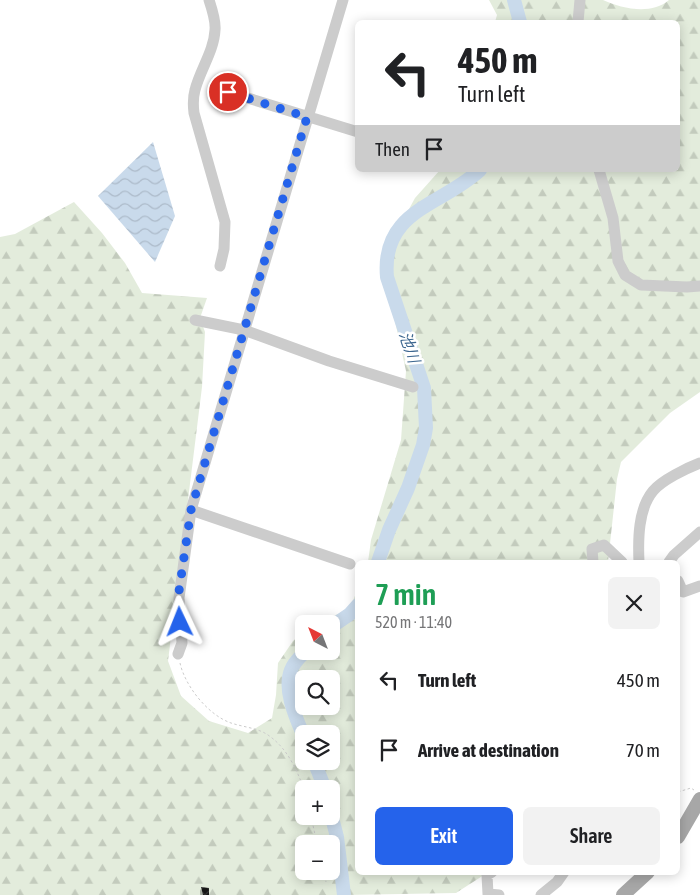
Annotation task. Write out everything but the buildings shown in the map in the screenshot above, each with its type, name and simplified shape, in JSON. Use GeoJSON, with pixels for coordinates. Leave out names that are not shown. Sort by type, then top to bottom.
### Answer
{"type":"FeatureCollection","features":[{"type":"Feature","properties":{"kind":"main road"},"geometry":{"type":"LineString","coordinates":[[680,833],[698,795]]}},
{"type":"Feature","properties":{"kind":"main road"},"geometry":{"type":"LineString","coordinates":[[623,895],[645,875]]}},
{"type":"Feature","properties":{"kind":"street"},"geometry":{"type":"LineString","coordinates":[[209,0],[215,30],[213,42],[193,99],[194,113],[225,222],[224,249],[220,266]]}},
{"type":"Feature","properties":{"kind":"street"},"geometry":{"type":"LineString","coordinates":[[178,654],[182,643],[178,598],[191,510],[343,0]]}},
{"type":"Feature","properties":{"kind":"street"},"geometry":{"type":"LineString","coordinates":[[578,20],[580,0]]}},
{"type":"Feature","properties":{"kind":"street"},"geometry":{"type":"LineString","coordinates":[[228,92],[355,131]]}},
{"type":"Feature","properties":{"kind":"street"},"geometry":{"type":"LineString","coordinates":[[600,172],[613,218],[618,261],[625,276],[641,285],[687,288],[700,286]]}},
{"type":"Feature","properties":{"kind":"street"},"geometry":{"type":"LineString","coordinates":[[195,320],[244,330],[329,361],[413,387]]}},
{"type":"Feature","properties":{"kind":"street"},"geometry":{"type":"LineString","coordinates":[[638,560],[642,516],[654,490],[674,476],[700,463]]}},
{"type":"Feature","properties":{"kind":"street"},"geometry":{"type":"LineString","coordinates":[[191,510],[350,564]]}},
{"type":"Feature","properties":{"kind":"street"},"geometry":{"type":"LineString","coordinates":[[670,560],[700,532]]}},
{"type":"Feature","properties":{"kind":"street"},"geometry":{"type":"LineString","coordinates":[[593,560],[592,549],[604,545],[620,560]]}},
{"type":"Feature","properties":{"kind":"street"},"geometry":{"type":"LineString","coordinates":[[680,585],[683,592],[700,586]]}},
{"type":"Feature","properties":{"kind":"street"},"geometry":{"type":"LineString","coordinates":[[488,875],[488,894],[499,895]]}},
{"type":"Feature","properties":{"kind":"street"},"geometry":{"type":"LineString","coordinates":[[541,895],[557,882],[562,875]]}},
{"type":"Feature","properties":{"kind":"path"},"geometry":{"type":"LineString","coordinates":[[178,654],[183,676],[194,692],[214,713],[229,723],[266,733],[279,744],[295,765],[301,780]]}},
{"type":"Feature","properties":{"kind":"path"},"geometry":{"type":"LineString","coordinates":[[680,791],[690,788],[698,795]]}},
{"type":"Feature","properties":{"kind":"green space"},"geometry":{"type":"Polygon","coordinates":[[[489,0],[603,0],[628,8],[646,9],[662,5],[669,0],[700,0],[700,392],[670,413],[621,462],[617,479],[608,560],[368,560],[371,540],[401,440],[406,371],[387,285],[389,246],[415,198],[438,172],[680,172],[680,20],[496,20],[497,15],[489,0]]]}},
{"type":"Feature","properties":{"kind":"green space"},"geometry":{"type":"Polygon","coordinates":[[[74,202],[102,233],[125,263],[142,293],[207,298],[200,318],[205,332],[202,387],[168,661],[181,696],[209,721],[248,733],[272,718],[278,663],[295,639],[295,660],[340,660],[340,615],[336,615],[349,610],[355,596],[355,875],[484,875],[456,893],[346,895],[0,895],[0,237],[15,234],[74,202]]]}},
{"type":"Feature","properties":{"kind":"water"},"geometry":{"type":"Polygon","coordinates":[[[153,142],[175,216],[155,262],[98,196],[153,142]]]}},
{"type":"Feature","properties":{"kind":"waterway","name":"池川"},"geometry":{"type":"LineString","coordinates":[[514,0],[519,20]]}},
{"type":"Feature","properties":{"kind":"waterway","name":"池川"},"geometry":{"type":"LineString","coordinates":[[379,560],[389,530],[408,488],[423,445],[426,428],[424,388],[387,277],[388,255],[394,237],[404,223],[417,212],[478,172]]}},
{"type":"Feature","properties":{"kind":"waterway","name":"池川"},"geometry":{"type":"LineString","coordinates":[[340,621],[355,608]]}},
{"type":"Feature","properties":{"kind":"waterway","name":"池川"},"geometry":{"type":"LineString","coordinates":[[297,660],[292,667],[289,678],[289,695],[299,725]]}},
{"type":"Feature","properties":{"kind":"waterway","name":"池川"},"geometry":{"type":"LineString","coordinates":[[318,770],[321,780]]}},
{"type":"Feature","properties":{"kind":"waterway","name":"池川"},"geometry":{"type":"LineString","coordinates":[[334,825],[344,895]]}},
{"type":"Feature","properties":{"kind":"route"},"geometry":{"type":"LineString","coordinates":[[180,622],[178,598],[191,510],[307,117],[228,92]]}}]}
